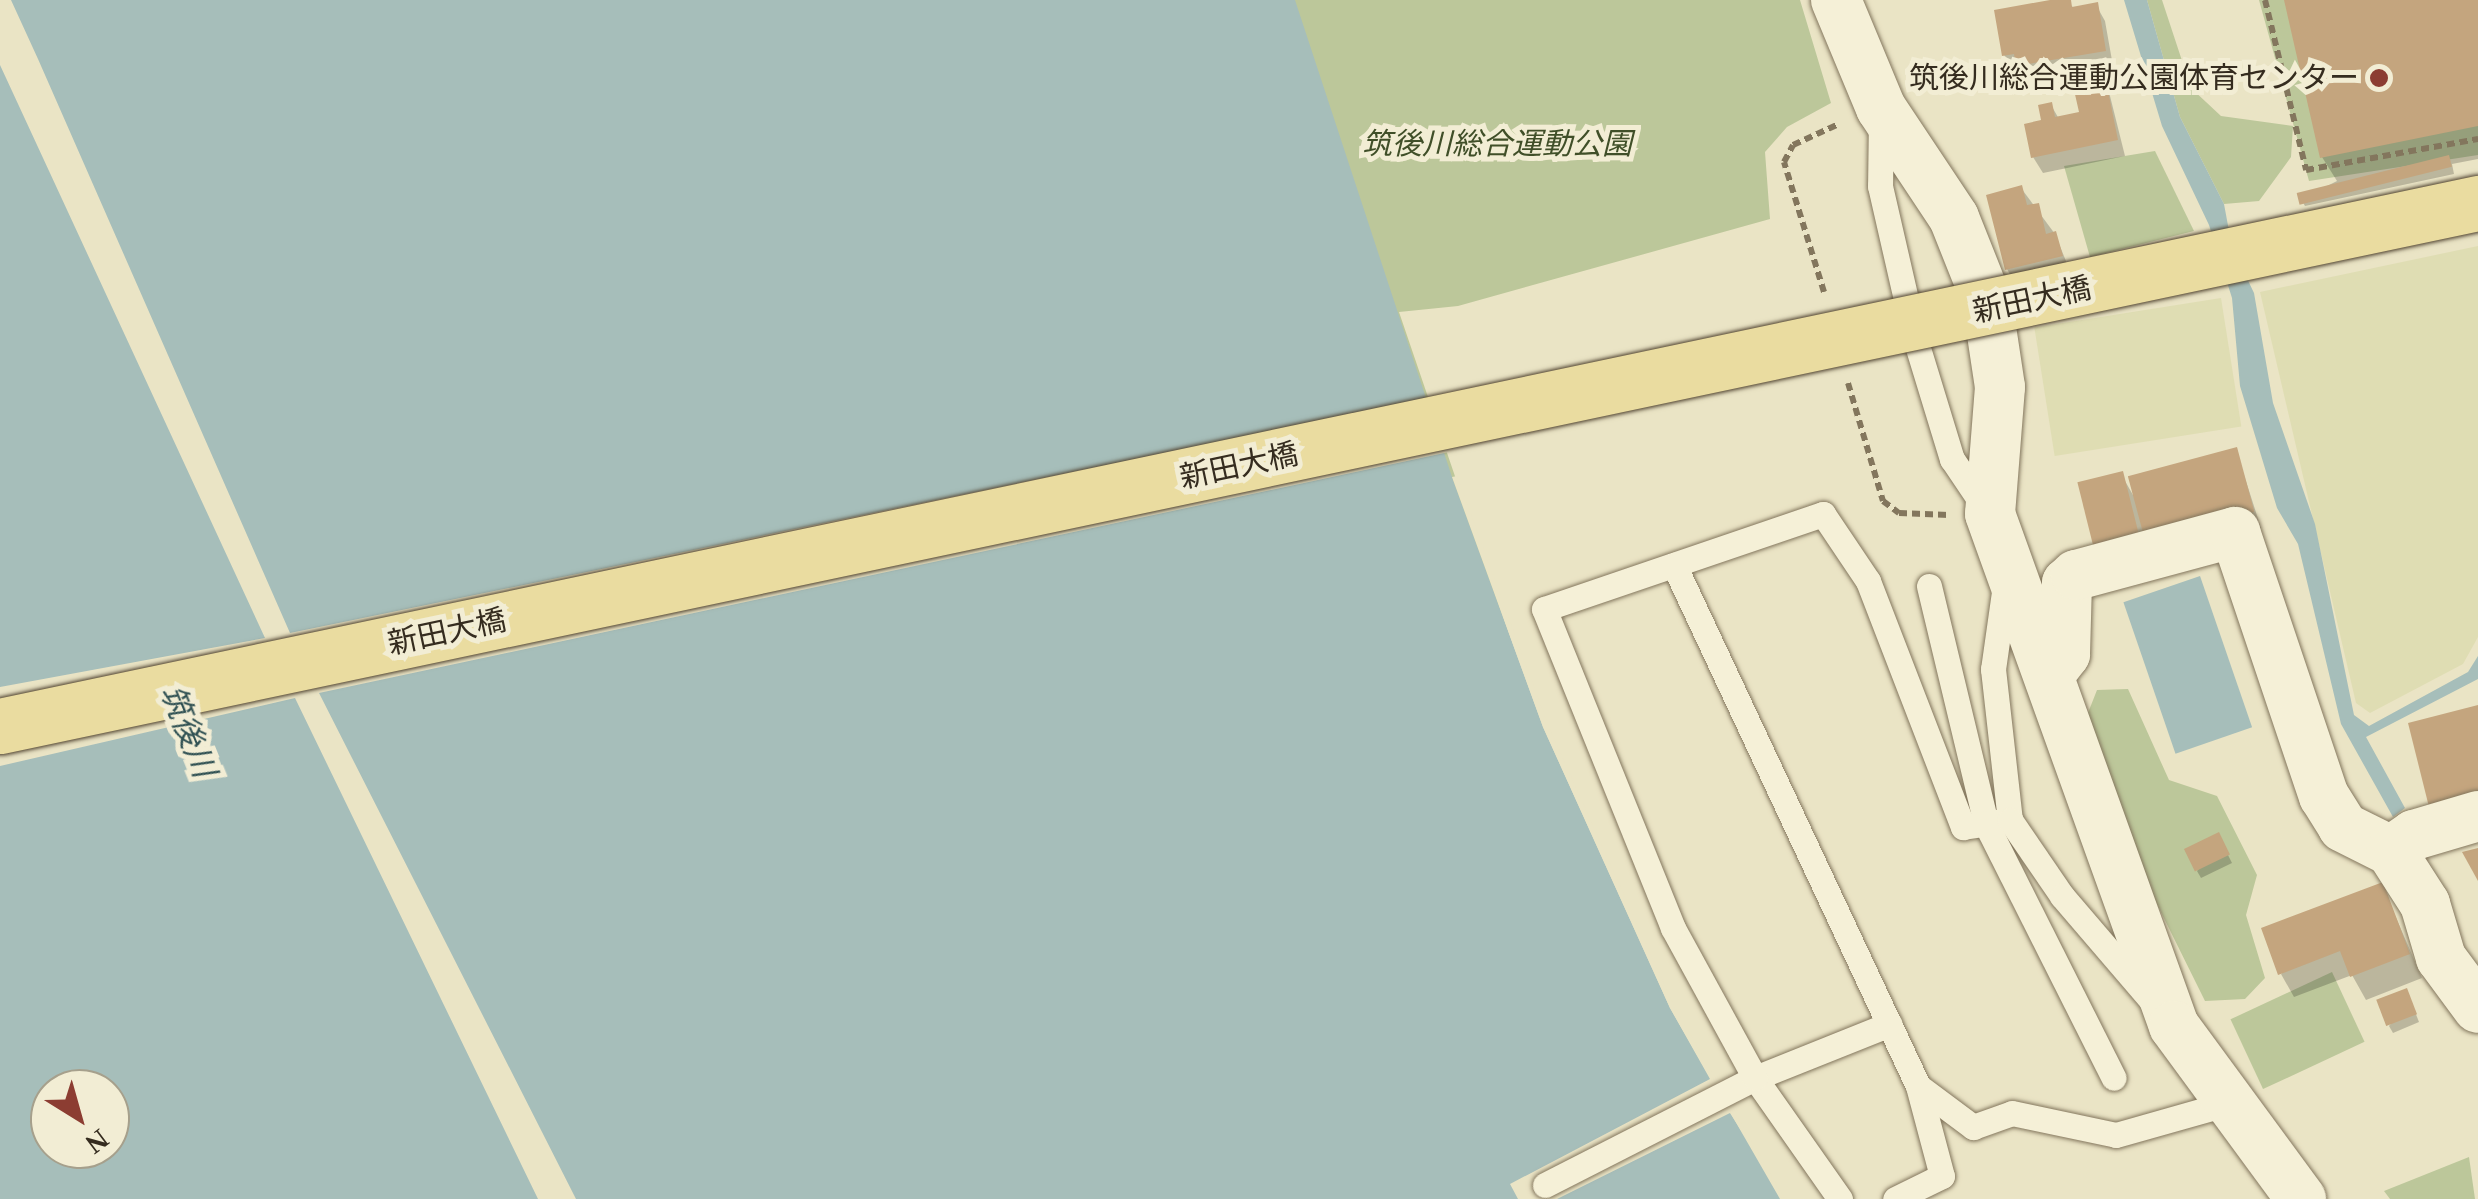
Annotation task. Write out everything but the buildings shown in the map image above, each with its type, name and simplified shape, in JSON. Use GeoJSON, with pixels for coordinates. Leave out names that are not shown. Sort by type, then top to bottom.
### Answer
{"type":"FeatureCollection","features":[{"type":"Feature","properties":{"kind":"main road","name":"新田大橋"},"geometry":{"type":"LineString","coordinates":[[0,726],[2478,203]]}},
{"type":"Feature","properties":{"kind":"street"},"geometry":{"type":"LineString","coordinates":[[1836,0],[1881,108],[1954,218],[1987,301],[2000,387],[1990,514],[2051,672],[2174,1026],[2301,1199]]}},
{"type":"Feature","properties":{"kind":"street"},"geometry":{"type":"LineString","coordinates":[[2051,672],[2064,654],[2066,583],[2076,575],[2235,532],[2324,796],[2344,827],[2391,851],[2425,904],[2442,958],[2478,1008]]}},
{"type":"Feature","properties":{"kind":"street"},"geometry":{"type":"LineString","coordinates":[[2391,851],[2414,836],[2478,816]]}},
{"type":"Feature","properties":{"kind":"lane"},"geometry":{"type":"LineString","coordinates":[[1881,108],[1880,186],[1914,334],[1952,459],[1990,514]]}},
{"type":"Feature","properties":{"kind":"lane"},"geometry":{"type":"LineString","coordinates":[[1840,1199],[1755,1078],[1673,928],[1544,609],[1823,514],[1868,582],[1963,827],[1998,822]]}},
{"type":"Feature","properties":{"kind":"lane"},"geometry":{"type":"LineString","coordinates":[[2008,560],[1993,669],[1998,822],[2174,1026]]}},
{"type":"Feature","properties":{"kind":"lane"},"geometry":{"type":"LineString","coordinates":[[1674,565],[1918,1086],[1942,1176],[1895,1199]]}},
{"type":"Feature","properties":{"kind":"lane"},"geometry":{"type":"LineString","coordinates":[[1929,586],[1998,822],[2114,1078]]}},
{"type":"Feature","properties":{"kind":"lane"},"geometry":{"type":"LineString","coordinates":[[1544,1186],[1755,1078],[1890,1024]]}},
{"type":"Feature","properties":{"kind":"lane"},"geometry":{"type":"LineString","coordinates":[[1918,1086],[1973,1128],[2012,1113],[2116,1135],[2229,1103]]}},
{"type":"Feature","properties":{"kind":"path"},"geometry":{"type":"LineString","coordinates":[[2266,0],[2306,170],[2478,139]]}},
{"type":"Feature","properties":{"kind":"path"},"geometry":{"type":"LineString","coordinates":[[1828,305],[1784,162],[1803,138],[1881,108]]}},
{"type":"Feature","properties":{"kind":"path"},"geometry":{"type":"LineString","coordinates":[[1846,379],[1883,501],[1917,516],[1990,514]]}},
{"type":"Feature","properties":{"kind":"shaded area"},"geometry":{"type":"Polygon","coordinates":[[[2478,246],[2478,637],[2463,664],[2370,713],[2356,703],[2260,292],[2478,246]]]}},
{"type":"Feature","properties":{"kind":"shaded area"},"geometry":{"type":"Polygon","coordinates":[[[2221,298],[2241,426],[2055,456],[2034,328],[2221,298]]]}},
{"type":"Feature","properties":{"kind":"green space","name":"筑後川総合運動公園"},"geometry":{"type":"Polygon","coordinates":[[[1228,0],[1800,0],[1831,103],[1787,127],[1765,152],[1770,219],[1458,306],[1399,312],[1668,1101],[1228,0]]]}},
{"type":"Feature","properties":{"kind":"green space"},"geometry":{"type":"Polygon","coordinates":[[[2147,0],[2162,0],[2191,88],[2221,116],[2293,126],[2291,157],[2259,201],[2224,204],[2180,117],[2147,0]]]}},
{"type":"Feature","properties":{"kind":"green space","name":"筑後川総合運動公園体育センター"},"geometry":{"type":"Polygon","coordinates":[[[2259,0],[2478,0],[2478,155],[2309,181],[2259,0]]]}},
{"type":"Feature","properties":{"kind":"green space"},"geometry":{"type":"Polygon","coordinates":[[[2155,151],[2194,231],[2090,257],[2064,166],[2155,151]]]}},
{"type":"Feature","properties":{"kind":"green space"},"geometry":{"type":"Polygon","coordinates":[[[2128,689],[2169,780],[2217,796],[2257,875],[2246,915],[2265,978],[2245,999],[2205,1001],[2146,882],[2086,718],[2097,690],[2128,689]]]}},
{"type":"Feature","properties":{"kind":"green space"},"geometry":{"type":"Polygon","coordinates":[[[2332,972],[2365,1042],[2263,1089],[2230,1019],[2332,972]]]}},
{"type":"Feature","properties":{"kind":"green space"},"geometry":{"type":"Polygon","coordinates":[[[2469,1157],[2475,1199],[2390,1199],[2384,1191],[2469,1157]]]}},
{"type":"Feature","properties":{"kind":"water","name":"筑後川"},"geometry":{"type":"Polygon","coordinates":[[[0,0],[1295,0],[1452,477],[1543,727],[1670,1008],[1780,1199],[0,1199],[0,0]]]}},
{"type":"Feature","properties":{"kind":"water"},"geometry":{"type":"Polygon","coordinates":[[[2124,0],[2147,0],[2180,117],[2224,204],[2232,247],[2254,293],[2273,403],[2315,524],[2354,715],[2369,726],[2468,672],[2478,656],[2478,679],[2366,737],[2405,808],[2393,817],[2341,724],[2298,544],[2277,508],[2240,386],[2232,298],[2209,225],[2162,126],[2124,0]]]}},
{"type":"Feature","properties":{"kind":"water"},"geometry":{"type":"Polygon","coordinates":[[[2200,576],[2252,727],[2176,754],[2123,602],[2200,576]]]}},
{"type":"Feature","properties":{"kind":"pier"},"geometry":{"type":"Polygon","coordinates":[[[0,0],[11,0],[290,633],[1432,398],[1449,452],[319,693],[576,1199],[538,1199],[295,698],[0,766],[0,687],[265,638],[0,65],[0,0]]]}},
{"type":"Feature","properties":{"kind":"pier"},"geometry":{"type":"Polygon","coordinates":[[[1457,476],[1548,725],[1674,1006],[1785,1199],[1730,1113],[1557,1199],[1518,1199],[1510,1184],[1710,1079],[1670,1008],[1543,727],[1452,477],[1457,476]]]}},
{"type":"Feature","properties":{"kind":"place","name":"筑後川総合運動公園体育センター"},"geometry":{"type":"Point","coordinates":[2379,78]}}]}
